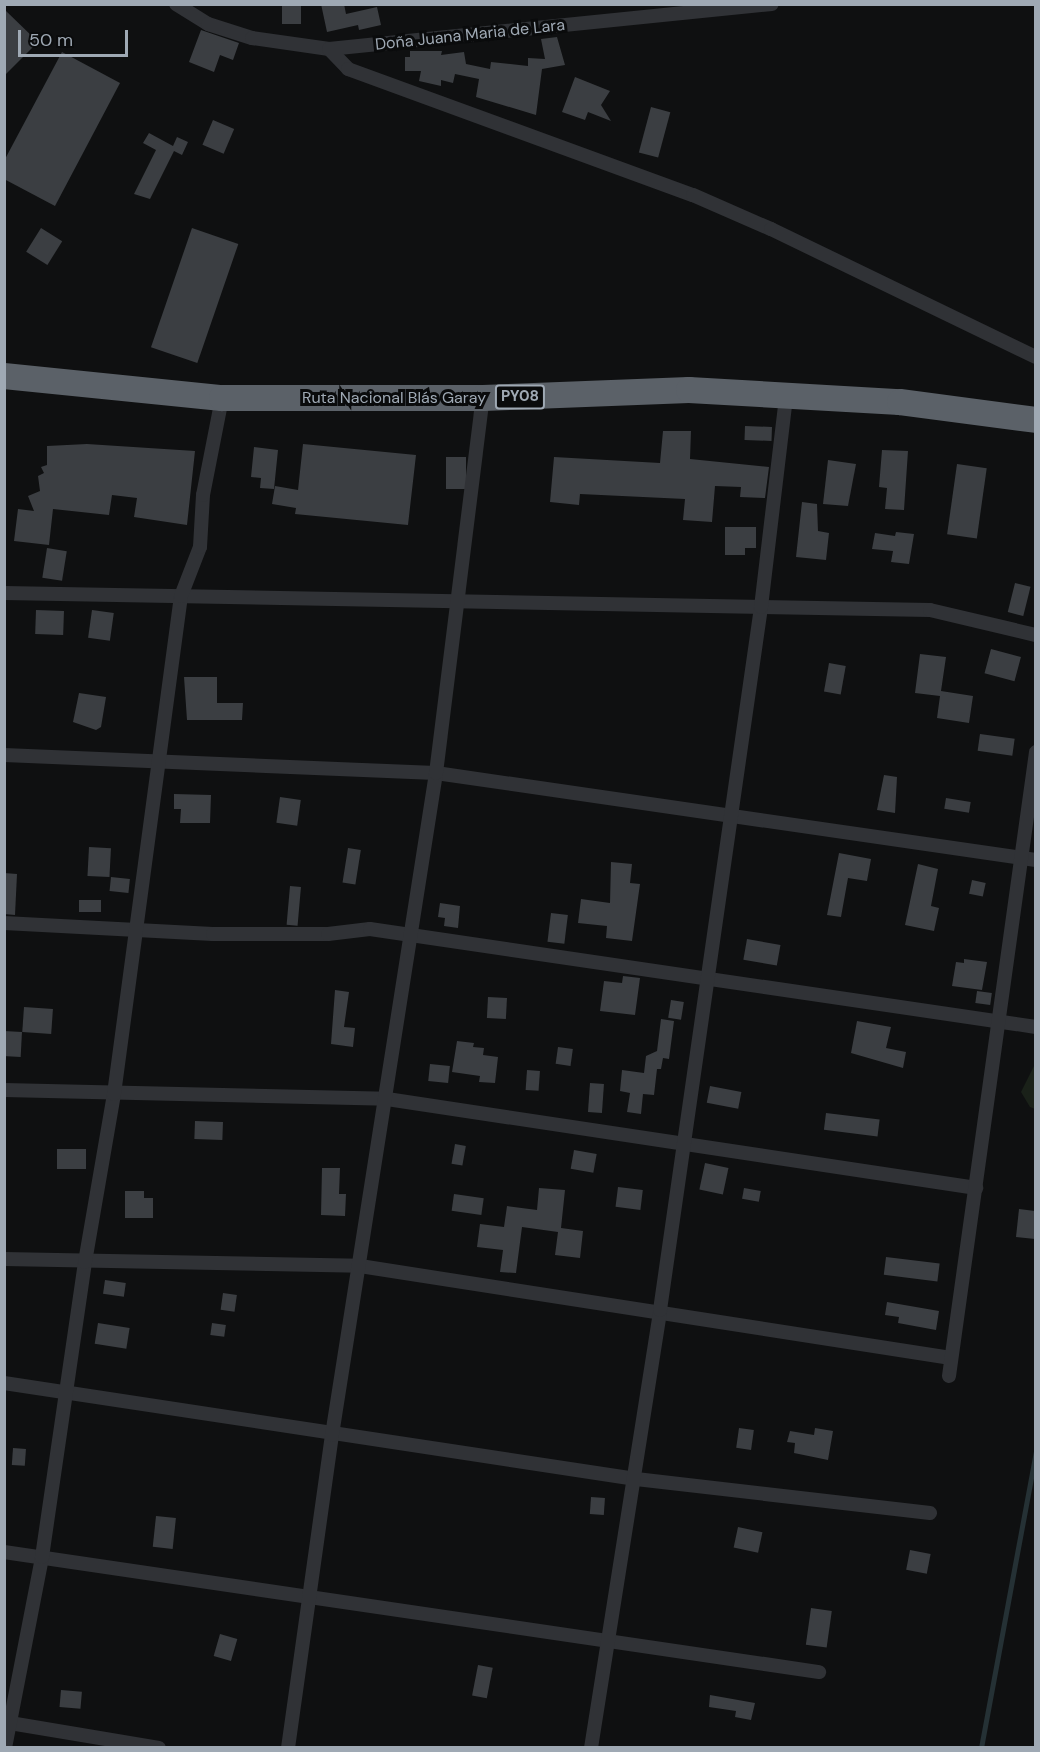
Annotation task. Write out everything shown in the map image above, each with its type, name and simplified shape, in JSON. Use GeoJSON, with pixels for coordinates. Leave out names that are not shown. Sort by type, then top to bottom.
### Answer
{"type":"FeatureCollection","features":[{"type":"Feature","properties":{"kind":"highway","name":"Ruta Nacional Blás Garay"},"geometry":{"type":"LineString","coordinates":[[4,376],[222,398],[483,398],[689,390],[900,402],[1035,420]]}},
{"type":"Feature","properties":{"kind":"street","name":"Doña Juana Maria de Lara"},"geometry":{"type":"LineString","coordinates":[[176,4],[208,24],[252,38],[329,49],[772,4]]}},
{"type":"Feature","properties":{"kind":"street"},"geometry":{"type":"LineString","coordinates":[[329,49],[348,69],[693,195],[771,229],[1035,357]]}},
{"type":"Feature","properties":{"kind":"street"},"geometry":{"type":"LineString","coordinates":[[591,1748],[605,1640],[636,1479],[682,1144],[708,978],[729,815],[761,607],[786,397]]}},
{"type":"Feature","properties":{"kind":"street"},"geometry":{"type":"LineString","coordinates":[[6,1748],[7,1723],[42,1557],[85,1262],[114,1094],[156,761],[180,596],[200,547],[203,495],[222,398]]}},
{"type":"Feature","properties":{"kind":"street"},"geometry":{"type":"LineString","coordinates":[[288,1748],[311,1599],[332,1435],[387,1099],[409,934],[436,773],[483,398]]}},
{"type":"Feature","properties":{"kind":"street"},"geometry":{"type":"LineString","coordinates":[[4,593],[930,610],[1035,635]]}},
{"type":"Feature","properties":{"kind":"street"},"geometry":{"type":"LineString","coordinates":[[949,1376],[1000,1022],[1019,857],[1035,752]]}},
{"type":"Feature","properties":{"kind":"street"},"geometry":{"type":"LineString","coordinates":[[4,755],[436,773],[1035,860]]}},
{"type":"Feature","properties":{"kind":"street"},"geometry":{"type":"LineString","coordinates":[[4,923],[136,928],[213,934],[328,934],[370,929],[1035,1027]]}},
{"type":"Feature","properties":{"kind":"street"},"geometry":{"type":"LineString","coordinates":[[4,1090],[387,1099],[976,1188]]}},
{"type":"Feature","properties":{"kind":"street"},"geometry":{"type":"LineString","coordinates":[[4,1258],[85,1262],[360,1266],[660,1310],[951,1358]]}},
{"type":"Feature","properties":{"kind":"street"},"geometry":{"type":"LineString","coordinates":[[4,1383],[67,1391],[332,1435],[636,1479],[930,1513]]}},
{"type":"Feature","properties":{"kind":"street"},"geometry":{"type":"LineString","coordinates":[[4,1552],[819,1672]]}},
{"type":"Feature","properties":{"kind":"street"},"geometry":{"type":"LineString","coordinates":[[7,1723],[159,1748]]}},
{"type":"Feature","properties":{"kind":"shaded area"},"geometry":{"type":"Polygon","coordinates":[[[1035,1064],[1035,1109],[1030,1107],[1021,1092],[1035,1064]]]}},
{"type":"Feature","properties":{"kind":"building"},"geometry":{"type":"Polygon","coordinates":[[[282,4],[301,4],[301,24],[282,24],[282,4]]]}},
{"type":"Feature","properties":{"kind":"building"},"geometry":{"type":"Polygon","coordinates":[[[321,4],[344,4],[346,14],[377,7],[381,25],[359,30],[358,25],[327,32],[321,4]]]}},
{"type":"Feature","properties":{"kind":"building"},"geometry":{"type":"Polygon","coordinates":[[[4,9],[38,42],[4,76],[4,9]]]}},
{"type":"Feature","properties":{"kind":"building"},"geometry":{"type":"Polygon","coordinates":[[[201,30],[239,43],[233,60],[220,55],[214,72],[189,62],[201,30]]]}},
{"type":"Feature","properties":{"kind":"building"},"geometry":{"type":"Polygon","coordinates":[[[557,37],[565,65],[542,69],[536,115],[476,97],[479,79],[455,74],[453,83],[441,80],[441,86],[419,81],[421,71],[405,71],[405,57],[410,57],[410,51],[442,51],[441,55],[464,52],[466,64],[490,69],[491,62],[528,66],[528,58],[545,59],[541,39],[557,37]]]}},
{"type":"Feature","properties":{"kind":"building"},"geometry":{"type":"Polygon","coordinates":[[[62,52],[120,83],[55,206],[4,179],[4,161],[62,52]]]}},
{"type":"Feature","properties":{"kind":"building"},"geometry":{"type":"Polygon","coordinates":[[[575,77],[610,91],[601,105],[611,121],[588,112],[585,120],[562,112],[575,77]]]}},
{"type":"Feature","properties":{"kind":"building"},"geometry":{"type":"Polygon","coordinates":[[[651,107],[670,112],[658,158],[639,152],[651,107]]]}},
{"type":"Feature","properties":{"kind":"building"},"geometry":{"type":"Polygon","coordinates":[[[213,120],[234,129],[224,154],[202,145],[213,120]]]}},
{"type":"Feature","properties":{"kind":"building"},"geometry":{"type":"Polygon","coordinates":[[[149,133],[173,146],[177,137],[188,142],[182,155],[174,151],[150,199],[134,194],[156,150],[143,143],[149,133]]]}},
{"type":"Feature","properties":{"kind":"building"},"geometry":{"type":"Polygon","coordinates":[[[41,228],[62,241],[47,265],[26,252],[41,228]]]}},
{"type":"Feature","properties":{"kind":"building"},"geometry":{"type":"Polygon","coordinates":[[[192,228],[238,244],[197,363],[151,347],[192,228]]]}},
{"type":"Feature","properties":{"kind":"building"},"geometry":{"type":"Polygon","coordinates":[[[745,426],[772,427],[771,441],[745,440],[745,426]]]}},
{"type":"Feature","properties":{"kind":"building"},"geometry":{"type":"Polygon","coordinates":[[[663,431],[691,431],[690,459],[769,467],[765,498],[740,497],[741,487],[715,486],[712,522],[683,520],[685,499],[580,494],[579,505],[550,502],[554,457],[660,463],[663,431]]]}},
{"type":"Feature","properties":{"kind":"building"},"geometry":{"type":"Polygon","coordinates":[[[87,444],[195,451],[187,525],[134,517],[137,498],[112,495],[109,515],[53,509],[49,545],[14,541],[18,509],[34,511],[28,496],[40,491],[38,476],[44,473],[41,467],[47,465],[47,446],[87,444]]]}},
{"type":"Feature","properties":{"kind":"building"},"geometry":{"type":"Polygon","coordinates":[[[303,444],[416,455],[408,525],[295,514],[296,508],[272,504],[275,486],[298,490],[303,444]]]}},
{"type":"Feature","properties":{"kind":"building"},"geometry":{"type":"Polygon","coordinates":[[[254,447],[278,450],[274,489],[260,488],[261,478],[251,477],[254,447]]]}},
{"type":"Feature","properties":{"kind":"building"},"geometry":{"type":"Polygon","coordinates":[[[882,450],[908,451],[904,510],[885,509],[887,488],[879,487],[882,450]]]}},
{"type":"Feature","properties":{"kind":"building"},"geometry":{"type":"Polygon","coordinates":[[[446,457],[466,457],[466,489],[446,489],[446,457]]]}},
{"type":"Feature","properties":{"kind":"building"},"geometry":{"type":"Polygon","coordinates":[[[828,460],[856,464],[848,506],[823,504],[828,460]]]}},
{"type":"Feature","properties":{"kind":"building"},"geometry":{"type":"Polygon","coordinates":[[[957,464],[987,468],[977,538],[947,534],[957,464]]]}},
{"type":"Feature","properties":{"kind":"building"},"geometry":{"type":"Polygon","coordinates":[[[802,502],[817,504],[818,531],[829,533],[826,560],[796,557],[802,502]]]}},
{"type":"Feature","properties":{"kind":"building"},"geometry":{"type":"Polygon","coordinates":[[[725,527],[756,527],[756,548],[745,548],[745,555],[725,555],[725,527]]]}},
{"type":"Feature","properties":{"kind":"building"},"geometry":{"type":"Polygon","coordinates":[[[896,532],[914,534],[909,564],[891,562],[893,551],[872,549],[875,533],[895,536],[896,532]]]}},
{"type":"Feature","properties":{"kind":"building"},"geometry":{"type":"Polygon","coordinates":[[[47,548],[67,551],[62,581],[42,578],[47,548]]]}},
{"type":"Feature","properties":{"kind":"building"},"geometry":{"type":"Polygon","coordinates":[[[1015,583],[1031,587],[1023,616],[1008,612],[1015,583]]]}},
{"type":"Feature","properties":{"kind":"building"},"geometry":{"type":"Polygon","coordinates":[[[36,610],[64,611],[63,635],[35,634],[36,610]]]}},
{"type":"Feature","properties":{"kind":"building"},"geometry":{"type":"Polygon","coordinates":[[[92,610],[114,613],[110,641],[88,638],[92,610]]]}},
{"type":"Feature","properties":{"kind":"building"},"geometry":{"type":"Polygon","coordinates":[[[991,649],[1021,657],[1014,681],[985,673],[991,649]]]}},
{"type":"Feature","properties":{"kind":"building"},"geometry":{"type":"Polygon","coordinates":[[[920,654],[946,657],[941,691],[973,696],[969,723],[937,718],[940,696],[915,693],[920,654]]]}},
{"type":"Feature","properties":{"kind":"building"},"geometry":{"type":"Polygon","coordinates":[[[829,663],[846,666],[841,695],[824,692],[829,663]]]}},
{"type":"Feature","properties":{"kind":"building"},"geometry":{"type":"Polygon","coordinates":[[[184,677],[217,677],[217,703],[243,703],[242,720],[187,720],[184,677]]]}},
{"type":"Feature","properties":{"kind":"building"},"geometry":{"type":"Polygon","coordinates":[[[79,693],[106,697],[101,727],[96,730],[73,722],[79,693]]]}},
{"type":"Feature","properties":{"kind":"building"},"geometry":{"type":"Polygon","coordinates":[[[980,734],[1015,739],[1012,756],[978,751],[980,734]]]}},
{"type":"Feature","properties":{"kind":"building"},"geometry":{"type":"Polygon","coordinates":[[[884,775],[897,777],[895,813],[877,810],[884,775]]]}},
{"type":"Feature","properties":{"kind":"building"},"geometry":{"type":"Polygon","coordinates":[[[174,794],[211,795],[210,823],[180,823],[181,809],[174,809],[174,794]]]}},
{"type":"Feature","properties":{"kind":"building"},"geometry":{"type":"Polygon","coordinates":[[[280,797],[301,800],[297,826],[276,823],[280,797]]]}},
{"type":"Feature","properties":{"kind":"building"},"geometry":{"type":"Polygon","coordinates":[[[946,798],[971,802],[969,813],[944,809],[946,798]]]}},
{"type":"Feature","properties":{"kind":"building"},"geometry":{"type":"Polygon","coordinates":[[[89,847],[111,848],[109,877],[87,876],[89,847]]]}},
{"type":"Feature","properties":{"kind":"building"},"geometry":{"type":"Polygon","coordinates":[[[348,848],[361,850],[355,885],[343,883],[348,848]]]}},
{"type":"Feature","properties":{"kind":"building"},"geometry":{"type":"Polygon","coordinates":[[[839,853],[871,859],[867,881],[848,878],[841,917],[827,915],[839,853]]]}},
{"type":"Feature","properties":{"kind":"building"},"geometry":{"type":"Polygon","coordinates":[[[611,862],[632,864],[630,883],[640,884],[632,941],[606,938],[607,926],[578,923],[581,899],[610,903],[611,862]]]}},
{"type":"Feature","properties":{"kind":"building"},"geometry":{"type":"Polygon","coordinates":[[[918,864],[938,869],[931,906],[939,908],[934,931],[905,925],[918,864]]]}},
{"type":"Feature","properties":{"kind":"building"},"geometry":{"type":"Polygon","coordinates":[[[4,873],[17,874],[15,915],[4,914],[4,873]]]}},
{"type":"Feature","properties":{"kind":"building"},"geometry":{"type":"Polygon","coordinates":[[[111,877],[130,879],[128,893],[110,891],[111,877]]]}},
{"type":"Feature","properties":{"kind":"building"},"geometry":{"type":"Polygon","coordinates":[[[972,880],[986,883],[983,897],[969,894],[972,880]]]}},
{"type":"Feature","properties":{"kind":"building"},"geometry":{"type":"Polygon","coordinates":[[[290,886],[301,887],[298,926],[287,925],[290,886]]]}},
{"type":"Feature","properties":{"kind":"building"},"geometry":{"type":"Polygon","coordinates":[[[79,900],[101,900],[101,912],[79,912],[79,900]]]}},
{"type":"Feature","properties":{"kind":"building"},"geometry":{"type":"Polygon","coordinates":[[[440,903],[460,906],[458,928],[444,926],[445,918],[438,917],[440,903]]]}},
{"type":"Feature","properties":{"kind":"building"},"geometry":{"type":"Polygon","coordinates":[[[551,913],[568,915],[564,944],[547,942],[551,913]]]}},
{"type":"Feature","properties":{"kind":"building"},"geometry":{"type":"Polygon","coordinates":[[[747,939],[780,945],[777,966],[743,960],[747,939]]]}},
{"type":"Feature","properties":{"kind":"building"},"geometry":{"type":"Polygon","coordinates":[[[964,959],[987,962],[982,990],[952,986],[956,962],[964,963],[964,959]]]}},
{"type":"Feature","properties":{"kind":"building"},"geometry":{"type":"Polygon","coordinates":[[[623,976],[640,978],[635,1015],[600,1011],[604,981],[622,983],[623,976]]]}},
{"type":"Feature","properties":{"kind":"building"},"geometry":{"type":"Polygon","coordinates":[[[335,990],[349,992],[344,1027],[355,1028],[353,1047],[331,1044],[335,990]]]}},
{"type":"Feature","properties":{"kind":"building"},"geometry":{"type":"Polygon","coordinates":[[[977,991],[992,993],[990,1005],[975,1003],[977,991]]]}},
{"type":"Feature","properties":{"kind":"building"},"geometry":{"type":"Polygon","coordinates":[[[488,997],[507,998],[506,1019],[487,1018],[488,997]]]}},
{"type":"Feature","properties":{"kind":"building"},"geometry":{"type":"Polygon","coordinates":[[[671,1000],[684,1002],[681,1020],[668,1018],[671,1000]]]}},
{"type":"Feature","properties":{"kind":"building"},"geometry":{"type":"Polygon","coordinates":[[[24,1007],[53,1009],[51,1034],[22,1032],[24,1007]]]}},
{"type":"Feature","properties":{"kind":"building"},"geometry":{"type":"Polygon","coordinates":[[[661,1019],[674,1021],[669,1059],[663,1058],[661,1069],[657,1069],[654,1095],[643,1094],[641,1114],[627,1112],[630,1093],[620,1091],[622,1070],[644,1073],[646,1056],[657,1051],[661,1019]]]}},
{"type":"Feature","properties":{"kind":"building"},"geometry":{"type":"Polygon","coordinates":[[[857,1021],[891,1027],[886,1048],[906,1052],[903,1068],[851,1053],[857,1021]]]}},
{"type":"Feature","properties":{"kind":"building"},"geometry":{"type":"Polygon","coordinates":[[[4,1031],[22,1032],[21,1057],[4,1056],[4,1031]]]}},
{"type":"Feature","properties":{"kind":"building"},"geometry":{"type":"Polygon","coordinates":[[[457,1041],[474,1043],[473,1047],[484,1048],[483,1055],[498,1057],[495,1083],[479,1082],[480,1076],[452,1072],[457,1041]]]}},
{"type":"Feature","properties":{"kind":"building"},"geometry":{"type":"Polygon","coordinates":[[[558,1047],[573,1049],[570,1066],[556,1064],[558,1047]]]}},
{"type":"Feature","properties":{"kind":"building"},"geometry":{"type":"Polygon","coordinates":[[[430,1064],[450,1066],[448,1083],[428,1081],[430,1064]]]}},
{"type":"Feature","properties":{"kind":"building"},"geometry":{"type":"Polygon","coordinates":[[[527,1070],[540,1071],[539,1091],[526,1090],[527,1070]]]}},
{"type":"Feature","properties":{"kind":"building"},"geometry":{"type":"Polygon","coordinates":[[[590,1083],[604,1084],[602,1113],[588,1112],[590,1083]]]}},
{"type":"Feature","properties":{"kind":"building"},"geometry":{"type":"Polygon","coordinates":[[[710,1086],[741,1092],[738,1109],[707,1103],[710,1086]]]}},
{"type":"Feature","properties":{"kind":"building"},"geometry":{"type":"Polygon","coordinates":[[[826,1113],[880,1120],[878,1136],[824,1130],[826,1113]]]}},
{"type":"Feature","properties":{"kind":"building"},"geometry":{"type":"Polygon","coordinates":[[[195,1121],[223,1122],[222,1140],[194,1139],[195,1121]]]}},
{"type":"Feature","properties":{"kind":"building"},"geometry":{"type":"Polygon","coordinates":[[[455,1144],[466,1146],[462,1166],[452,1164],[455,1144]]]}},
{"type":"Feature","properties":{"kind":"building"},"geometry":{"type":"Polygon","coordinates":[[[57,1149],[86,1149],[86,1169],[57,1169],[57,1149]]]}},
{"type":"Feature","properties":{"kind":"building"},"geometry":{"type":"Polygon","coordinates":[[[574,1150],[597,1154],[593,1173],[571,1169],[574,1150]]]}},
{"type":"Feature","properties":{"kind":"building"},"geometry":{"type":"Polygon","coordinates":[[[705,1163],[728,1168],[723,1194],[699,1189],[705,1163]]]}},
{"type":"Feature","properties":{"kind":"building"},"geometry":{"type":"Polygon","coordinates":[[[322,1168],[340,1168],[339,1194],[346,1194],[345,1216],[321,1215],[322,1168]]]}},
{"type":"Feature","properties":{"kind":"building"},"geometry":{"type":"Polygon","coordinates":[[[618,1187],[643,1190],[640,1210],[616,1207],[618,1187]]]}},
{"type":"Feature","properties":{"kind":"building"},"geometry":{"type":"Polygon","coordinates":[[[539,1188],[565,1190],[561,1228],[583,1231],[580,1258],[555,1255],[558,1232],[522,1227],[516,1273],[500,1272],[503,1250],[477,1247],[480,1224],[504,1227],[507,1206],[537,1210],[539,1188]]]}},
{"type":"Feature","properties":{"kind":"building"},"geometry":{"type":"Polygon","coordinates":[[[744,1188],[761,1191],[759,1202],[742,1199],[744,1188]]]}},
{"type":"Feature","properties":{"kind":"building"},"geometry":{"type":"Polygon","coordinates":[[[125,1191],[144,1191],[144,1198],[153,1198],[153,1218],[125,1218],[125,1191]]]}},
{"type":"Feature","properties":{"kind":"building"},"geometry":{"type":"Polygon","coordinates":[[[454,1194],[484,1198],[481,1215],[452,1211],[454,1194]]]}},
{"type":"Feature","properties":{"kind":"building"},"geometry":{"type":"Polygon","coordinates":[[[1019,1209],[1035,1211],[1035,1239],[1016,1237],[1019,1209]]]}},
{"type":"Feature","properties":{"kind":"building"},"geometry":{"type":"Polygon","coordinates":[[[886,1257],[940,1264],[937,1281],[884,1275],[886,1257]]]}},
{"type":"Feature","properties":{"kind":"building"},"geometry":{"type":"Polygon","coordinates":[[[105,1280],[126,1283],[124,1297],[103,1294],[105,1280]]]}},
{"type":"Feature","properties":{"kind":"building"},"geometry":{"type":"Polygon","coordinates":[[[223,1293],[237,1295],[234,1312],[221,1310],[223,1293]]]}},
{"type":"Feature","properties":{"kind":"building"},"geometry":{"type":"Polygon","coordinates":[[[887,1302],[939,1311],[936,1330],[898,1323],[899,1317],[885,1315],[887,1302]]]}},
{"type":"Feature","properties":{"kind":"building"},"geometry":{"type":"Polygon","coordinates":[[[98,1323],[130,1328],[126,1349],[95,1344],[98,1323]]]}},
{"type":"Feature","properties":{"kind":"building"},"geometry":{"type":"Polygon","coordinates":[[[212,1323],[226,1325],[224,1337],[210,1335],[212,1323]]]}},
{"type":"Feature","properties":{"kind":"building"},"geometry":{"type":"Polygon","coordinates":[[[739,1428],[754,1430],[751,1450],[736,1448],[739,1428]]]}},
{"type":"Feature","properties":{"kind":"building"},"geometry":{"type":"Polygon","coordinates":[[[815,1428],[833,1431],[828,1460],[794,1453],[795,1443],[787,1442],[790,1431],[814,1435],[815,1428]]]}},
{"type":"Feature","properties":{"kind":"building"},"geometry":{"type":"Polygon","coordinates":[[[13,1448],[26,1449],[25,1466],[12,1465],[13,1448]]]}},
{"type":"Feature","properties":{"kind":"building"},"geometry":{"type":"Polygon","coordinates":[[[591,1497],[605,1498],[604,1515],[590,1514],[591,1497]]]}},
{"type":"Feature","properties":{"kind":"building"},"geometry":{"type":"Polygon","coordinates":[[[156,1516],[176,1518],[173,1549],[153,1547],[156,1516]]]}},
{"type":"Feature","properties":{"kind":"building"},"geometry":{"type":"Polygon","coordinates":[[[738,1527],[762,1532],[758,1553],[734,1548],[738,1527]]]}},
{"type":"Feature","properties":{"kind":"building"},"geometry":{"type":"Polygon","coordinates":[[[910,1550],[931,1554],[927,1574],[906,1570],[910,1550]]]}},
{"type":"Feature","properties":{"kind":"building"},"geometry":{"type":"Polygon","coordinates":[[[811,1608],[832,1611],[827,1648],[806,1645],[811,1608]]]}},
{"type":"Feature","properties":{"kind":"building"},"geometry":{"type":"Polygon","coordinates":[[[220,1634],[237,1639],[231,1661],[214,1656],[220,1634]]]}},
{"type":"Feature","properties":{"kind":"building"},"geometry":{"type":"Polygon","coordinates":[[[478,1665],[493,1668],[487,1698],[472,1695],[478,1665]]]}},
{"type":"Feature","properties":{"kind":"building"},"geometry":{"type":"Polygon","coordinates":[[[61,1690],[82,1692],[80,1709],[60,1707],[61,1690]]]}},
{"type":"Feature","properties":{"kind":"building"},"geometry":{"type":"Polygon","coordinates":[[[710,1695],[755,1703],[751,1720],[735,1717],[736,1711],[709,1707],[710,1695]]]}},
{"type":"Feature","properties":{"kind":"waterway"},"geometry":{"type":"LineString","coordinates":[[981,1748],[1036,1451]]}}]}
